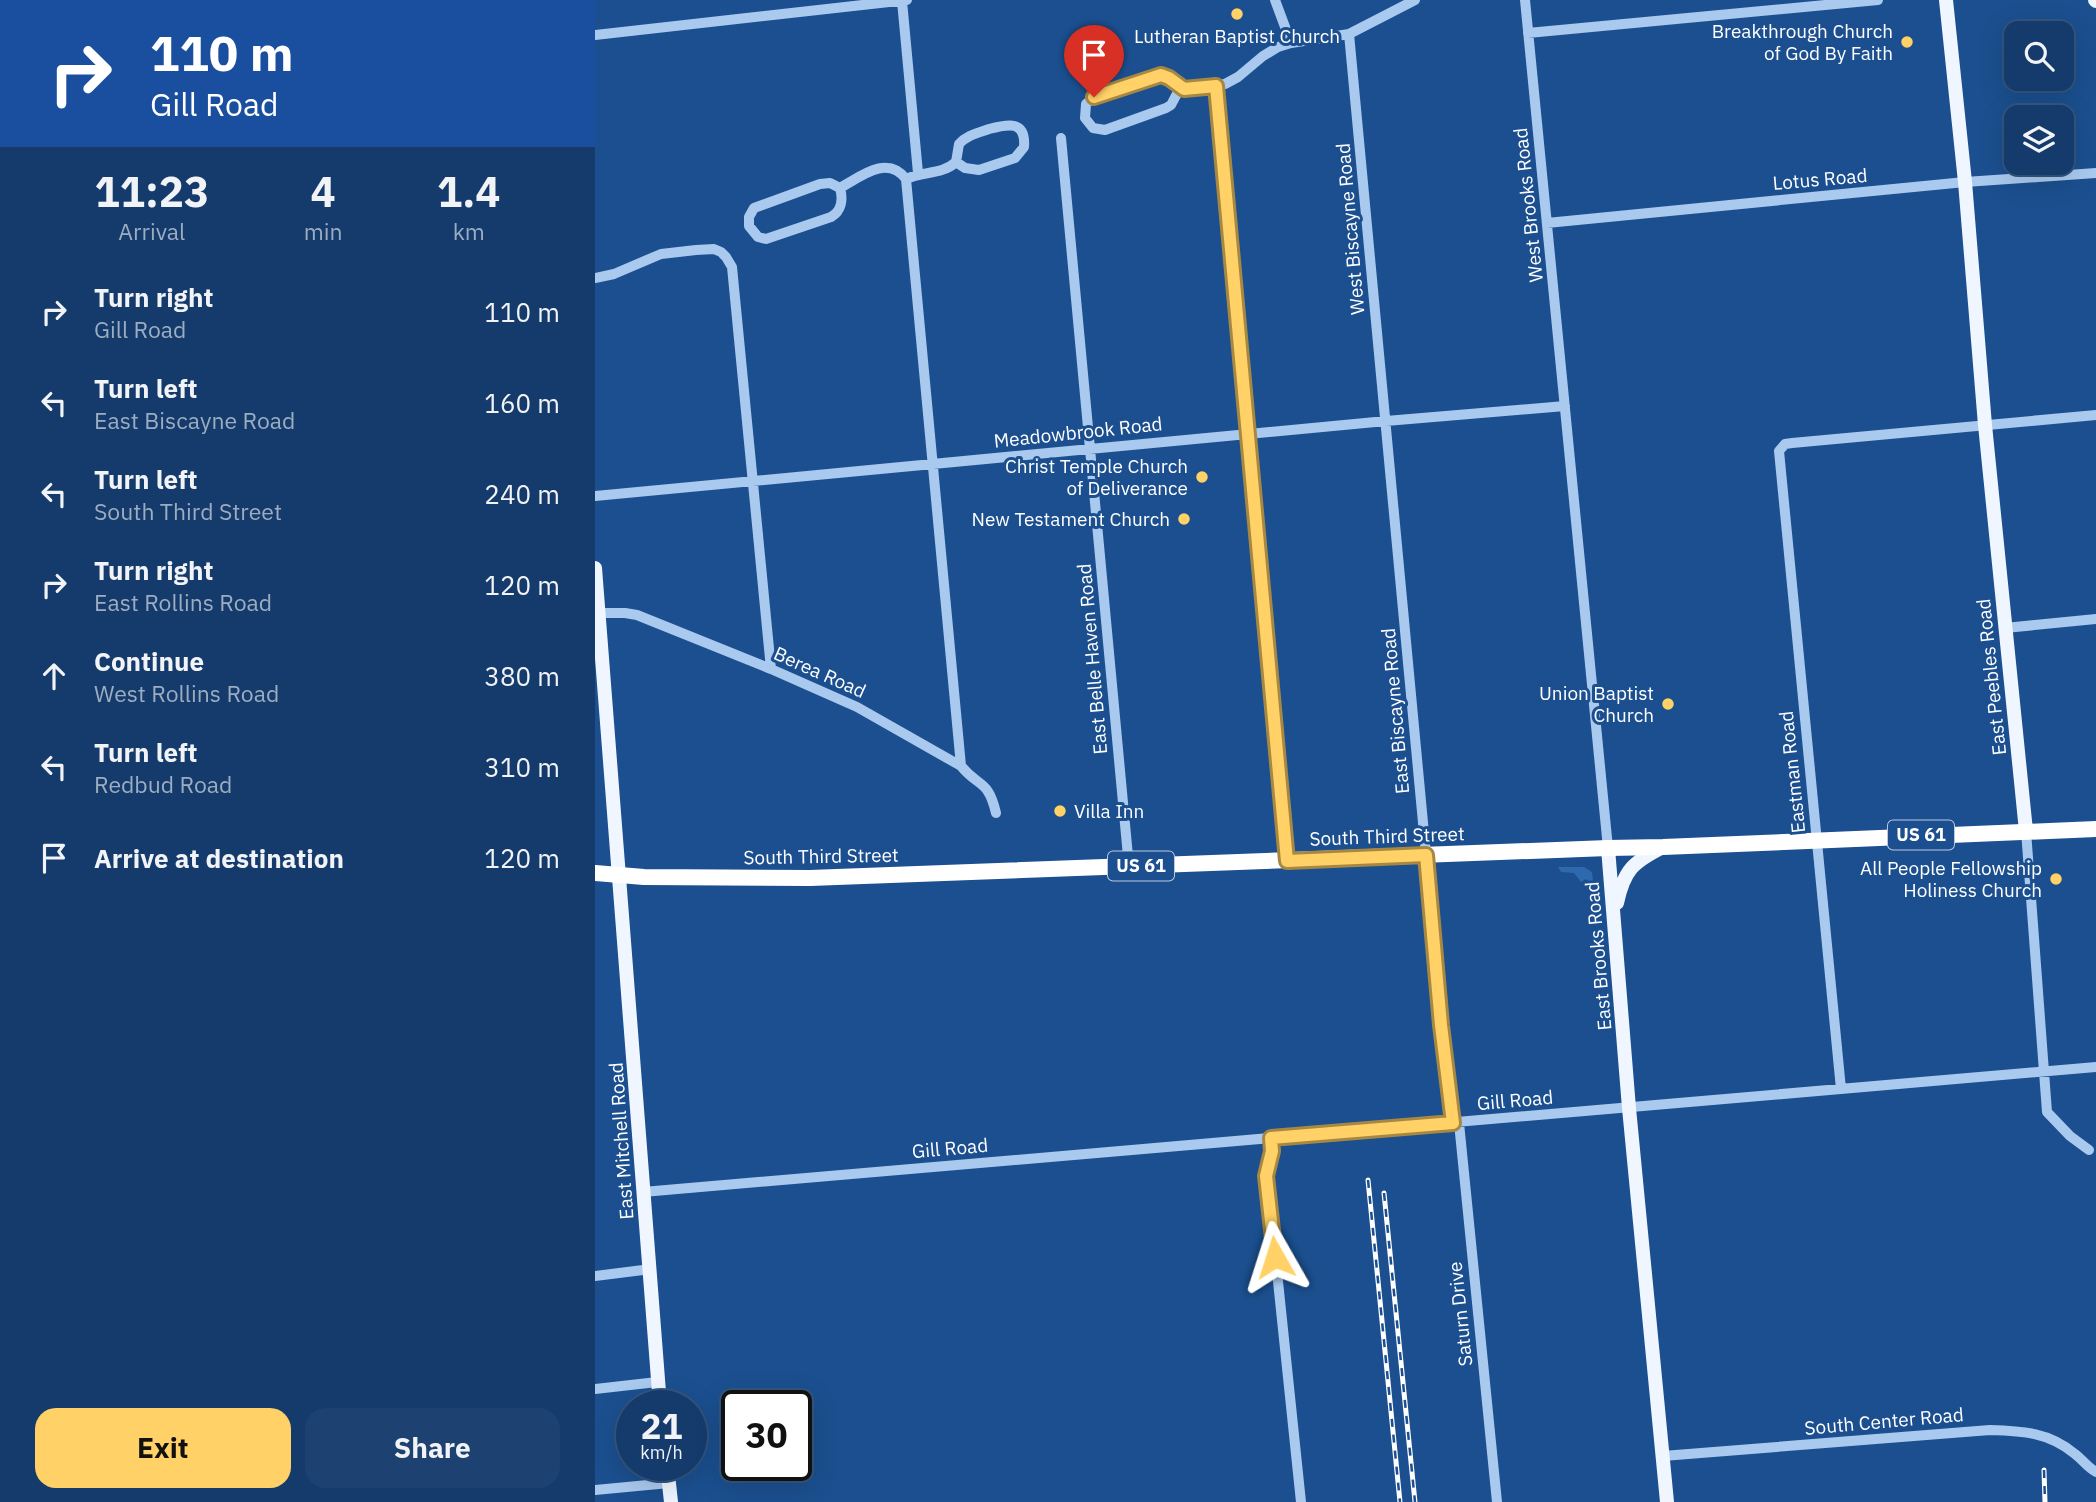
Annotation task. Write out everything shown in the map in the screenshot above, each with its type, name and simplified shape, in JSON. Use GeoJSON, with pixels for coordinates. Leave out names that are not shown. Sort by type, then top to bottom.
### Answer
{"type":"FeatureCollection","features":[{"type":"Feature","properties":{"kind":"highway","name":"South Third Street"},"geometry":{"type":"LineString","coordinates":[[595,873],[644,877],[810,878],[2096,829]]}},
{"type":"Feature","properties":{"kind":"main road","name":"East Peebles Road"},"geometry":{"type":"LineString","coordinates":[[1946,0],[2026,831]]}},
{"type":"Feature","properties":{"kind":"main road","name":"East Mitchell Road"},"geometry":{"type":"LineString","coordinates":[[595,568],[651,1269],[658,1390]]}},
{"type":"Feature","properties":{"kind":"main road"},"geometry":{"type":"LineString","coordinates":[[1613,922],[1623,879],[1644,857],[1663,847]]}},
{"type":"Feature","properties":{"kind":"main road","name":"East Brooks Road"},"geometry":{"type":"LineString","coordinates":[[1608,848],[1629,1108],[1667,1502]]}},
{"type":"Feature","properties":{"kind":"main road"},"geometry":{"type":"LineString","coordinates":[[669,1483],[671,1502]]}},
{"type":"Feature","properties":{"kind":"street"},"geometry":{"type":"LineString","coordinates":[[595,35],[904,0],[918,173]]}},
{"type":"Feature","properties":{"kind":"street"},"geometry":{"type":"LineString","coordinates":[[1275,0],[1291,43]]}},
{"type":"Feature","properties":{"kind":"street"},"geometry":{"type":"LineString","coordinates":[[1180,88],[1169,107],[1105,130],[1093,128],[1085,118],[1086,104],[1094,97],[1154,75],[1166,76],[1180,88],[1216,86],[1238,78],[1265,54],[1291,43],[1349,34],[1415,0]]}},
{"type":"Feature","properties":{"kind":"street","name":"West Brooks Road"},"geometry":{"type":"LineString","coordinates":[[1525,0],[1565,406]]}},
{"type":"Feature","properties":{"kind":"street"},"geometry":{"type":"LineString","coordinates":[[1528,33],[1878,0]]}},
{"type":"Feature","properties":{"kind":"street","name":"West Biscayne Road"},"geometry":{"type":"LineString","coordinates":[[1349,34],[1385,421]]}},
{"type":"Feature","properties":{"kind":"street"},"geometry":{"type":"LineString","coordinates":[[1216,86],[1287,861]]}},
{"type":"Feature","properties":{"kind":"street"},"geometry":{"type":"LineString","coordinates":[[906,179],[918,173],[941,171],[956,162],[959,144],[971,135],[1010,124],[1017,127],[1023,135],[1024,147],[1015,158],[976,170],[956,162]]}},
{"type":"Feature","properties":{"kind":"street","name":"East Belle Haven Road"},"geometry":{"type":"LineString","coordinates":[[1061,138],[1129,867]]}},
{"type":"Feature","properties":{"kind":"street"},"geometry":{"type":"LineString","coordinates":[[840,188],[867,172],[880,168],[896,169],[906,179],[961,766]]}},
{"type":"Feature","properties":{"kind":"street","name":"Lotus Road"},"geometry":{"type":"LineString","coordinates":[[1547,223],[1965,182],[2096,173]]}},
{"type":"Feature","properties":{"kind":"street"},"geometry":{"type":"LineString","coordinates":[[823,183],[840,188],[841,203],[838,212],[831,217],[766,239],[751,231],[749,217],[757,205],[823,183]]}},
{"type":"Feature","properties":{"kind":"street"},"geometry":{"type":"LineString","coordinates":[[595,278],[614,274],[648,258],[666,253],[715,249],[726,257],[732,267],[771,669]]}},
{"type":"Feature","properties":{"kind":"street","name":"Meadowbrook Road"},"geometry":{"type":"LineString","coordinates":[[595,496],[1565,406]]}},
{"type":"Feature","properties":{"kind":"street","name":"East Brooks Road"},"geometry":{"type":"LineString","coordinates":[[1565,406],[1608,848]]}},
{"type":"Feature","properties":{"kind":"street"},"geometry":{"type":"LineString","coordinates":[[1985,425],[2096,415]]}},
{"type":"Feature","properties":{"kind":"street","name":"East Biscayne Road"},"geometry":{"type":"LineString","coordinates":[[1385,421],[1441,1025],[1456,1123]]}},
{"type":"Feature","properties":{"kind":"street","name":"Eastman Road"},"geometry":{"type":"LineString","coordinates":[[1841,1090],[1779,451],[1784,444],[1985,425]]}},
{"type":"Feature","properties":{"kind":"street","name":"Berea Road"},"geometry":{"type":"LineString","coordinates":[[599,613],[637,615],[857,707],[961,766],[984,785],[993,799],[996,813]]}},
{"type":"Feature","properties":{"kind":"street"},"geometry":{"type":"LineString","coordinates":[[2005,628],[2096,619]]}},
{"type":"Feature","properties":{"kind":"street","name":"East Peebles Road"},"geometry":{"type":"LineString","coordinates":[[2026,831],[2047,1112],[2070,1136],[2089,1150]]}},
{"type":"Feature","properties":{"kind":"street","name":"Gill Road"},"geometry":{"type":"LineString","coordinates":[[643,1192],[2096,1067]]}},
{"type":"Feature","properties":{"kind":"street","name":"Saturn Drive"},"geometry":{"type":"LineString","coordinates":[[1456,1123],[1497,1502]]}},
{"type":"Feature","properties":{"kind":"street"},"geometry":{"type":"LineString","coordinates":[[1271,1138],[1272,1151],[1266,1176],[1301,1502]]}},
{"type":"Feature","properties":{"kind":"street"},"geometry":{"type":"LineString","coordinates":[[595,1276],[651,1269]]}},
{"type":"Feature","properties":{"kind":"street"},"geometry":{"type":"LineString","coordinates":[[595,1389],[657,1381]]}},
{"type":"Feature","properties":{"kind":"street","name":"South Center Road"},"geometry":{"type":"LineString","coordinates":[[1663,1456],[1990,1430],[2029,1432],[2057,1441],[2096,1472]]}},
{"type":"Feature","properties":{"kind":"street"},"geometry":{"type":"LineString","coordinates":[[595,1490],[669,1483]]}},
{"type":"Feature","properties":{"kind":"shaded area"},"geometry":{"type":"Polygon","coordinates":[[[1558,867],[1584,867],[1592,872],[1598,925],[1586,924],[1591,919],[1588,881],[1586,879],[1581,882],[1574,873],[1561,872],[1558,867]]]}},
{"type":"Feature","properties":{"kind":"railway"},"geometry":{"type":"LineString","coordinates":[[1368,1180],[1400,1502]]}},
{"type":"Feature","properties":{"kind":"railway"},"geometry":{"type":"LineString","coordinates":[[1384,1193],[1415,1502]]}},
{"type":"Feature","properties":{"kind":"railway"},"geometry":{"type":"LineString","coordinates":[[2044,1470],[2045,1502]]}},
{"type":"Feature","properties":{"kind":"place","name":"Lutheran Baptist Church"},"geometry":{"type":"Point","coordinates":[1237,14]}},
{"type":"Feature","properties":{"kind":"place","name":"Breakthrough Church of God By Faith"},"geometry":{"type":"Point","coordinates":[1907,42]}},
{"type":"Feature","properties":{"kind":"place","name":"Christ Temple Church of Deliverance"},"geometry":{"type":"Point","coordinates":[1202,477]}},
{"type":"Feature","properties":{"kind":"place","name":"New Testament Church"},"geometry":{"type":"Point","coordinates":[1184,519]}},
{"type":"Feature","properties":{"kind":"place","name":"Union Baptist Church"},"geometry":{"type":"Point","coordinates":[1668,704]}},
{"type":"Feature","properties":{"kind":"place","name":"Villa Inn"},"geometry":{"type":"Point","coordinates":[1060,811]}},
{"type":"Feature","properties":{"kind":"place","name":"All People Fellowship Holiness Church"},"geometry":{"type":"Point","coordinates":[2056,879]}},
{"type":"Feature","properties":{"kind":"route"},"geometry":{"type":"LineString","coordinates":[[1094,97],[1154,75],[1166,76],[1184,89],[1216,86],[1287,861],[1426,855],[1441,1025],[1453,1123],[1271,1138],[1272,1151],[1266,1176],[1275,1257]]}}]}
